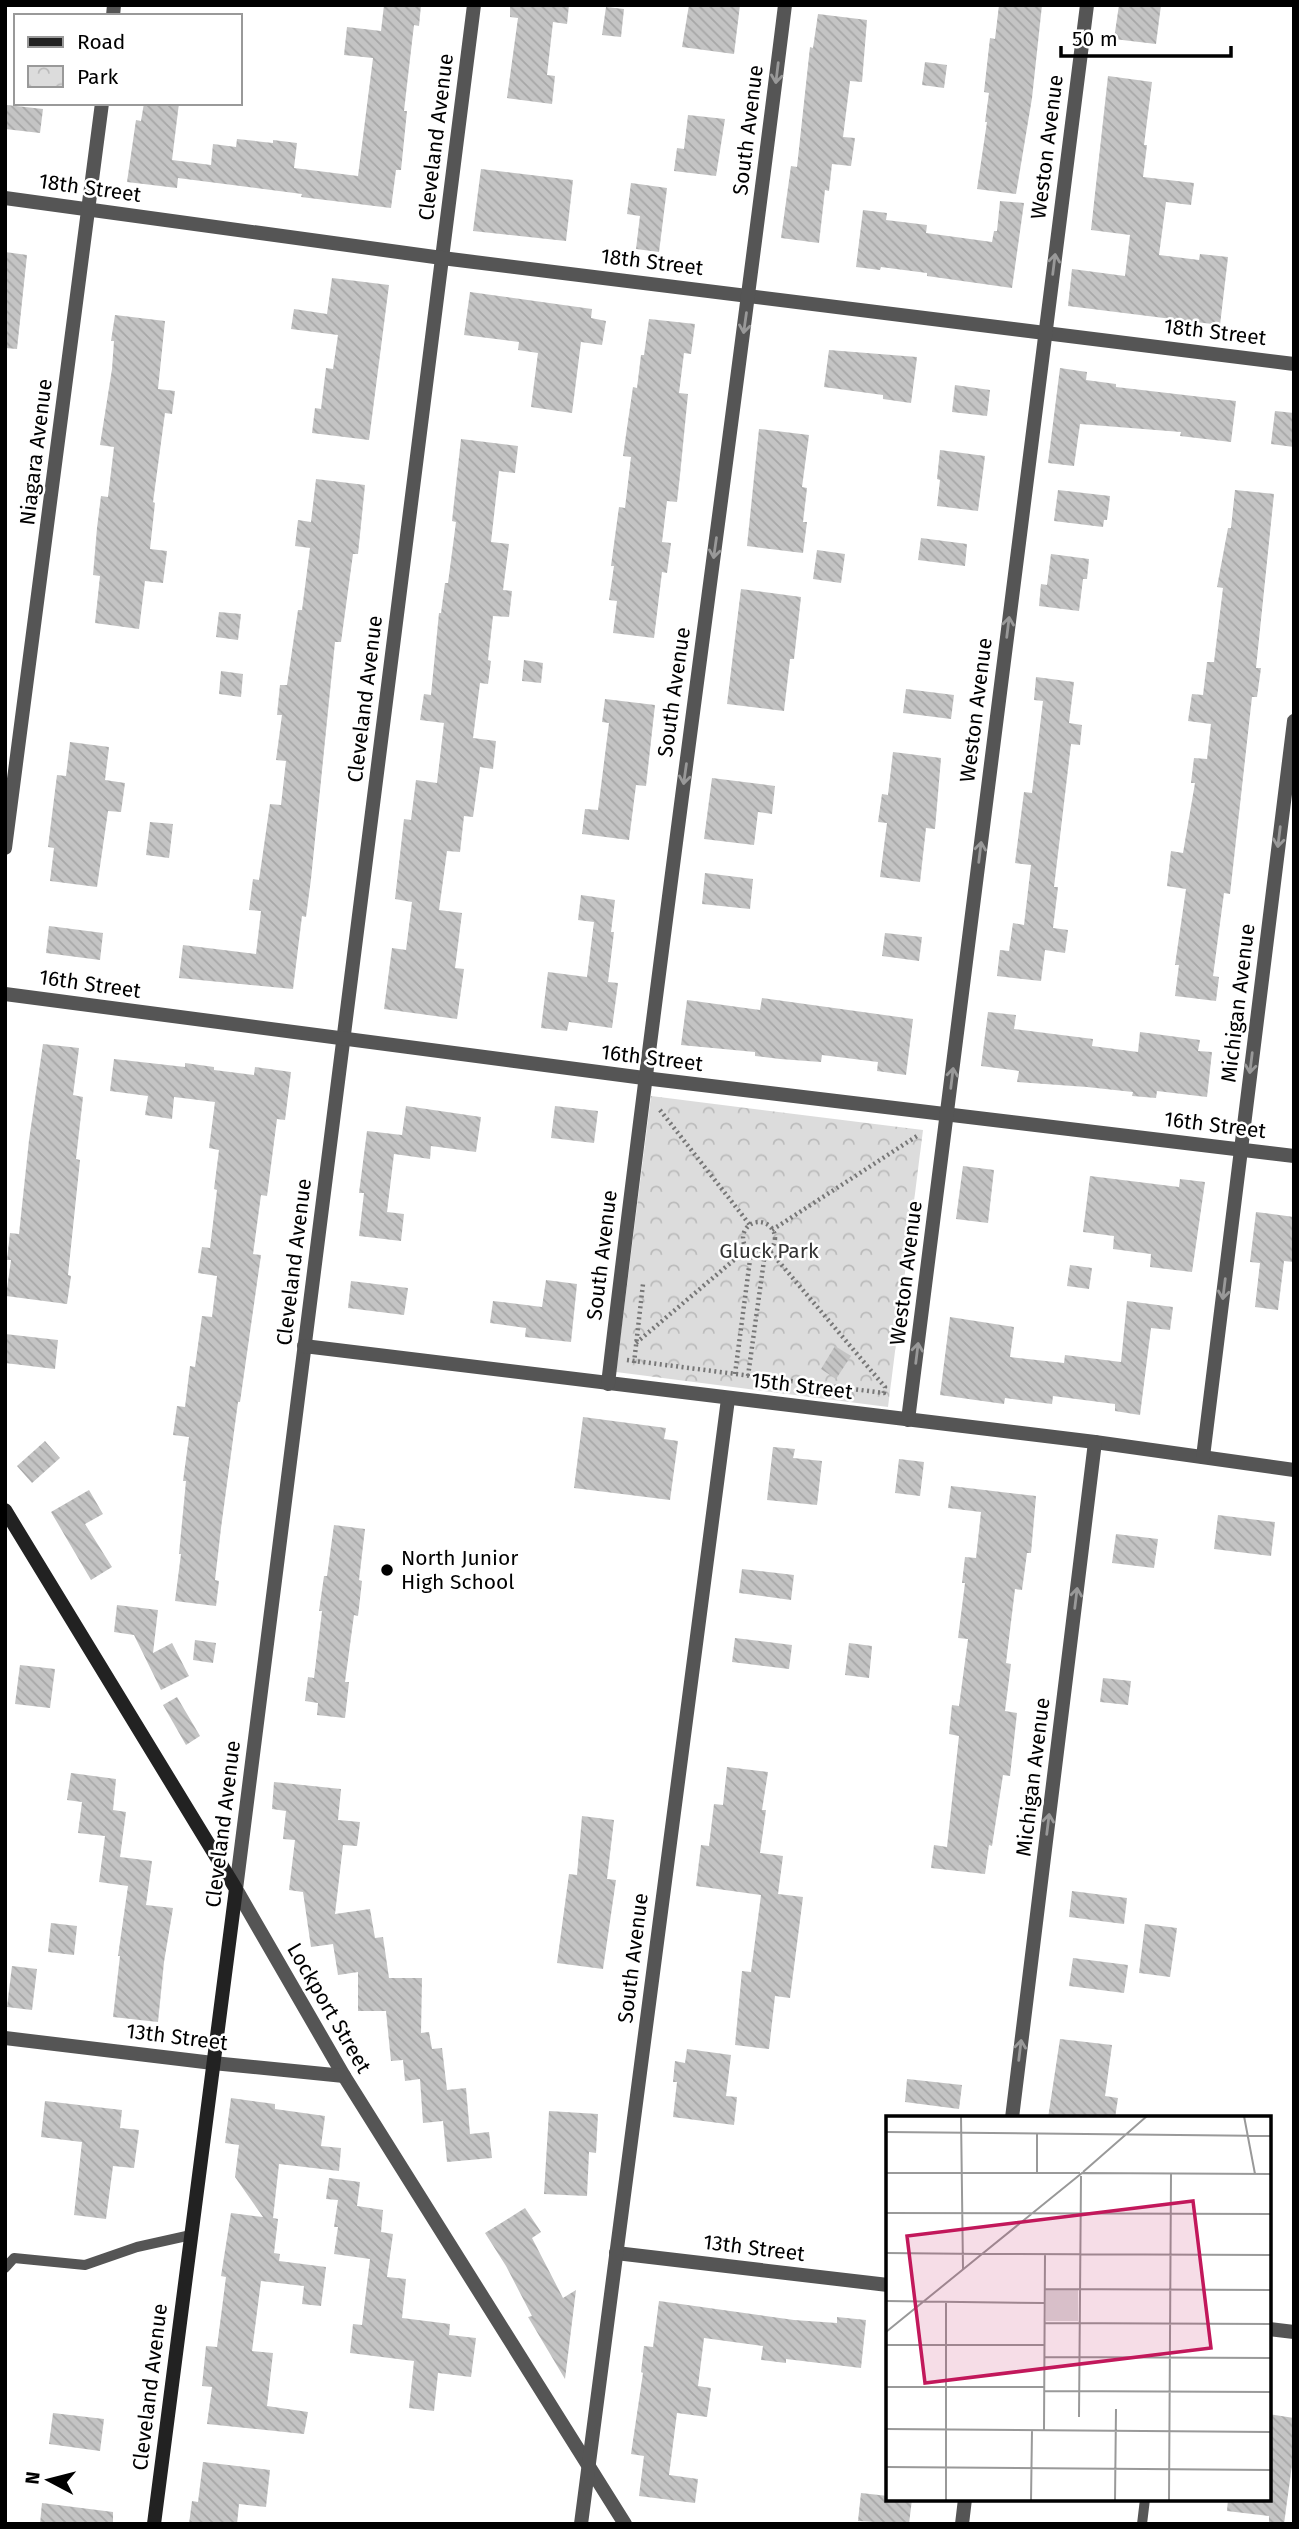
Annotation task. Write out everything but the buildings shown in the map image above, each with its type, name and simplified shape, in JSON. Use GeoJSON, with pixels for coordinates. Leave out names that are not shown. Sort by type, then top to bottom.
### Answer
{"type":"FeatureCollection","features":[{"type":"Feature","properties":{"kind":"main road","name":"Lockport Street"},"geometry":{"type":"LineString","coordinates":[[5,1510],[236,1889]]}},
{"type":"Feature","properties":{"kind":"main road","name":"Cleveland Avenue"},"geometry":{"type":"LineString","coordinates":[[154,2524],[236,1889]]}},
{"type":"Feature","properties":{"kind":"street","name":"Cleveland Avenue"},"geometry":{"type":"LineString","coordinates":[[236,1889],[474,5]]}},
{"type":"Feature","properties":{"kind":"street","name":"South Avenue"},"geometry":{"type":"LineString","coordinates":[[608,1384],[644,1078],[785,5]]}},
{"type":"Feature","properties":{"kind":"street","name":"Weston Avenue"},"geometry":{"type":"LineString","coordinates":[[908,1420],[1087,5]]}},
{"type":"Feature","properties":{"kind":"street","name":"Niagara Avenue"},"geometry":{"type":"LineString","coordinates":[[5,848],[102,105]]}},
{"type":"Feature","properties":{"kind":"street","name":"18th Street"},"geometry":{"type":"LineString","coordinates":[[5,198],[442,258],[749,294],[1294,364]]}},
{"type":"Feature","properties":{"kind":"street","name":"Michigan Avenue"},"geometry":{"type":"LineString","coordinates":[[1203,1457],[1294,721]]}},
{"type":"Feature","properties":{"kind":"street","name":"16th Street"},"geometry":{"type":"LineString","coordinates":[[5,994],[644,1078],[1294,1156]]}},
{"type":"Feature","properties":{"kind":"street","name":"15th Street"},"geometry":{"type":"LineString","coordinates":[[304,1346],[1095,1442],[1294,1470]]}},
{"type":"Feature","properties":{"kind":"street","name":"South Avenue"},"geometry":{"type":"LineString","coordinates":[[581,2524],[728,1399]]}},
{"type":"Feature","properties":{"kind":"street","name":"Michigan Avenue"},"geometry":{"type":"LineString","coordinates":[[1012,2116],[1095,1442]]}},
{"type":"Feature","properties":{"kind":"street","name":"Lockport Street"},"geometry":{"type":"LineString","coordinates":[[236,1889],[344,2076],[625,2524]]}},
{"type":"Feature","properties":{"kind":"street","name":"13th Street"},"geometry":{"type":"LineString","coordinates":[[5,2038],[344,2076]]}},
{"type":"Feature","properties":{"kind":"street","name":"13th Street"},"geometry":{"type":"LineString","coordinates":[[616,2253],[886,2285]]}},
{"type":"Feature","properties":{"kind":"street"},"geometry":{"type":"LineString","coordinates":[[1271,2329],[1294,2332]]}},
{"type":"Feature","properties":{"kind":"street"},"geometry":{"type":"LineString","coordinates":[[962,2524],[965,2501]]}},
{"type":"Feature","properties":{"kind":"lane"},"geometry":{"type":"LineString","coordinates":[[5,2268],[14,2258],[85,2265],[137,2247],[191,2235]]}},
{"type":"Feature","properties":{"kind":"lane"},"geometry":{"type":"LineString","coordinates":[[1142,2524],[1145,2501]]}},
{"type":"Feature","properties":{"kind":"path"},"geometry":{"type":"LineString","coordinates":[[657,1106],[750,1225]]}},
{"type":"Feature","properties":{"kind":"path"},"geometry":{"type":"LineString","coordinates":[[772,1230],[917,1136]]}},
{"type":"Feature","properties":{"kind":"path"},"geometry":{"type":"LineString","coordinates":[[735,1374],[749,1251],[744,1234],[750,1225],[760,1223],[772,1230],[774,1240],[767,1252],[748,1376]]}},
{"type":"Feature","properties":{"kind":"path"},"geometry":{"type":"LineString","coordinates":[[623,1360],[884,1393],[885,1387],[767,1252],[749,1251],[636,1343]]}},
{"type":"Feature","properties":{"kind":"path"},"geometry":{"type":"LineString","coordinates":[[633,1371],[643,1284]]}},
{"type":"Feature","properties":{"kind":"green space","name":"Gluck Park"},"geometry":{"type":"Polygon","coordinates":[[[651,1096],[923,1130],[888,1407],[616,1372],[651,1096]]]}},
{"type":"Feature","properties":{"kind":"place","name":"North Junior High School"},"geometry":{"type":"Point","coordinates":[387,1570]}}]}
